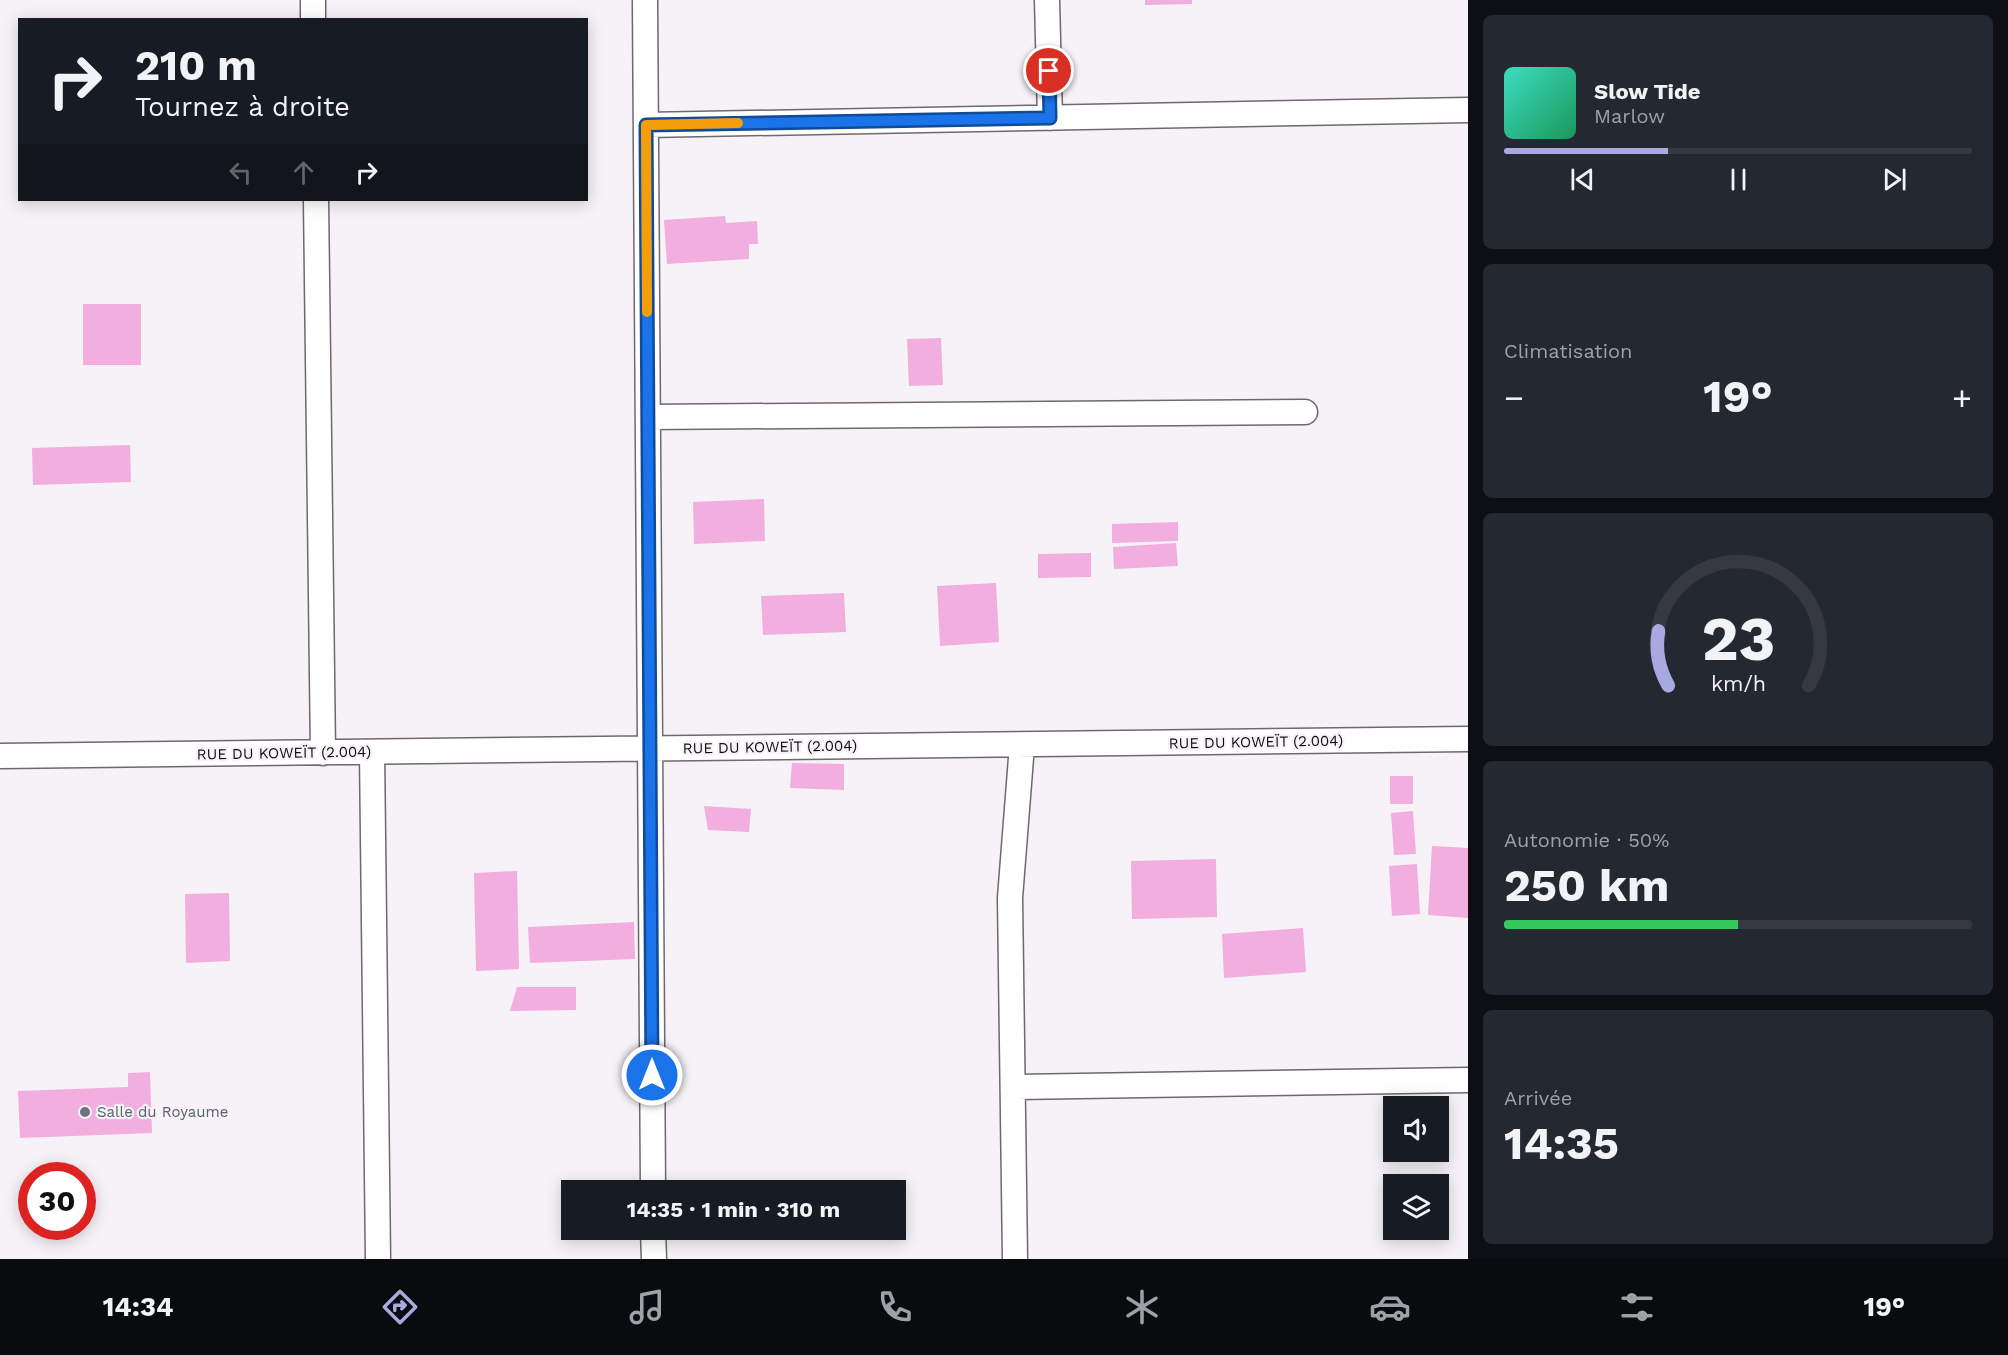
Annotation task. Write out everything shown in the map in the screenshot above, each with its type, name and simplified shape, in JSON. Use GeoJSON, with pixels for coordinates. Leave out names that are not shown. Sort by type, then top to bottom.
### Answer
{"type":"FeatureCollection","features":[{"type":"Feature","properties":{"kind":"street"},"geometry":{"type":"LineString","coordinates":[[313,0],[313,18]]}},
{"type":"Feature","properties":{"kind":"street"},"geometry":{"type":"LineString","coordinates":[[645,0],[653,1180]]}},
{"type":"Feature","properties":{"kind":"street"},"geometry":{"type":"LineString","coordinates":[[1047,0],[1050,118]]}},
{"type":"Feature","properties":{"kind":"street"},"geometry":{"type":"LineString","coordinates":[[646,125],[1468,110]]}},
{"type":"Feature","properties":{"kind":"street"},"geometry":{"type":"LineString","coordinates":[[316,201],[323,753]]}},
{"type":"Feature","properties":{"kind":"street"},"geometry":{"type":"LineString","coordinates":[[648,417],[1305,412]]}},
{"type":"Feature","properties":{"kind":"street","name":"RUE DU KOWEÏT (2.004)"},"geometry":{"type":"LineString","coordinates":[[0,756],[1468,739]]}},
{"type":"Feature","properties":{"kind":"street"},"geometry":{"type":"LineString","coordinates":[[1015,1259],[1010,898],[1023,745]]}},
{"type":"Feature","properties":{"kind":"street"},"geometry":{"type":"LineString","coordinates":[[372,752],[378,1259]]}},
{"type":"Feature","properties":{"kind":"street"},"geometry":{"type":"LineString","coordinates":[[1014,1087],[1468,1080]]}},
{"type":"Feature","properties":{"kind":"street"},"geometry":{"type":"LineString","coordinates":[[653,1240],[654,1259]]}},
{"type":"Feature","properties":{"kind":"building"},"geometry":{"type":"Polygon","coordinates":[[[1145,0],[1192,0],[1192,4],[1145,5],[1145,0]]]}},
{"type":"Feature","properties":{"kind":"building"},"geometry":{"type":"Polygon","coordinates":[[[725,216],[726,223],[757,221],[758,244],[749,244],[749,259],[667,264],[664,220],[725,216]]]}},
{"type":"Feature","properties":{"kind":"building"},"geometry":{"type":"Polygon","coordinates":[[[83,304],[141,304],[141,365],[83,365],[83,304]]]}},
{"type":"Feature","properties":{"kind":"building"},"geometry":{"type":"Polygon","coordinates":[[[941,338],[943,385],[909,386],[907,339],[941,338]]]}},
{"type":"Feature","properties":{"kind":"building"},"geometry":{"type":"Polygon","coordinates":[[[130,445],[131,482],[33,485],[32,448],[130,445]]]}},
{"type":"Feature","properties":{"kind":"building"},"geometry":{"type":"Polygon","coordinates":[[[764,499],[765,541],[694,544],[693,502],[764,499]]]}},
{"type":"Feature","properties":{"kind":"building"},"geometry":{"type":"Polygon","coordinates":[[[1178,522],[1178,541],[1112,543],[1112,524],[1178,522]]]}},
{"type":"Feature","properties":{"kind":"building"},"geometry":{"type":"Polygon","coordinates":[[[1176,543],[1178,566],[1114,569],[1113,547],[1176,543]]]}},
{"type":"Feature","properties":{"kind":"building"},"geometry":{"type":"Polygon","coordinates":[[[1091,553],[1091,577],[1038,578],[1038,554],[1091,553]]]}},
{"type":"Feature","properties":{"kind":"building"},"geometry":{"type":"Polygon","coordinates":[[[996,583],[999,642],[940,646],[937,586],[996,583]]]}},
{"type":"Feature","properties":{"kind":"building"},"geometry":{"type":"Polygon","coordinates":[[[844,593],[846,632],[763,635],[761,596],[844,593]]]}},
{"type":"Feature","properties":{"kind":"building"},"geometry":{"type":"Polygon","coordinates":[[[792,763],[844,764],[844,790],[790,788],[792,763]]]}},
{"type":"Feature","properties":{"kind":"building"},"geometry":{"type":"Polygon","coordinates":[[[1390,776],[1413,776],[1413,804],[1390,804],[1390,776]]]}},
{"type":"Feature","properties":{"kind":"building"},"geometry":{"type":"Polygon","coordinates":[[[704,806],[751,809],[749,832],[708,830],[704,806]]]}},
{"type":"Feature","properties":{"kind":"building"},"geometry":{"type":"Polygon","coordinates":[[[1413,811],[1416,854],[1394,855],[1391,813],[1413,811]]]}},
{"type":"Feature","properties":{"kind":"building"},"geometry":{"type":"Polygon","coordinates":[[[1432,846],[1468,848],[1468,918],[1428,915],[1432,846]]]}},
{"type":"Feature","properties":{"kind":"building"},"geometry":{"type":"Polygon","coordinates":[[[1216,859],[1217,917],[1132,919],[1131,861],[1216,859]]]}},
{"type":"Feature","properties":{"kind":"building"},"geometry":{"type":"Polygon","coordinates":[[[1417,864],[1420,914],[1392,916],[1389,866],[1417,864]]]}},
{"type":"Feature","properties":{"kind":"building"},"geometry":{"type":"Polygon","coordinates":[[[517,871],[519,969],[476,971],[474,873],[517,871]]]}},
{"type":"Feature","properties":{"kind":"building"},"geometry":{"type":"Polygon","coordinates":[[[229,893],[230,961],[186,963],[185,894],[229,893]]]}},
{"type":"Feature","properties":{"kind":"building"},"geometry":{"type":"Polygon","coordinates":[[[634,922],[635,959],[530,963],[528,927],[634,922]]]}},
{"type":"Feature","properties":{"kind":"building"},"geometry":{"type":"Polygon","coordinates":[[[1303,928],[1306,972],[1224,978],[1222,934],[1303,928]]]}},
{"type":"Feature","properties":{"kind":"building"},"geometry":{"type":"Polygon","coordinates":[[[517,987],[576,987],[576,1010],[510,1011],[517,987]]]}},
{"type":"Feature","properties":{"kind":"building","name":"Salle du Royaume"},"geometry":{"type":"Polygon","coordinates":[[[150,1072],[152,1133],[20,1138],[18,1091],[128,1087],[128,1073],[150,1072]]]}},
{"type":"Feature","properties":{"kind":"slow traffic"},"geometry":{"type":"LineString","coordinates":[[647,312],[646,125],[738,123]]}},
{"type":"Feature","properties":{"kind":"place","name":"Salle du Royaume"},"geometry":{"type":"Point","coordinates":[85,1112]}},
{"type":"Feature","properties":{"kind":"route"},"geometry":{"type":"LineString","coordinates":[[652,1075],[646,125],[1050,118],[1049,71]]}}]}
